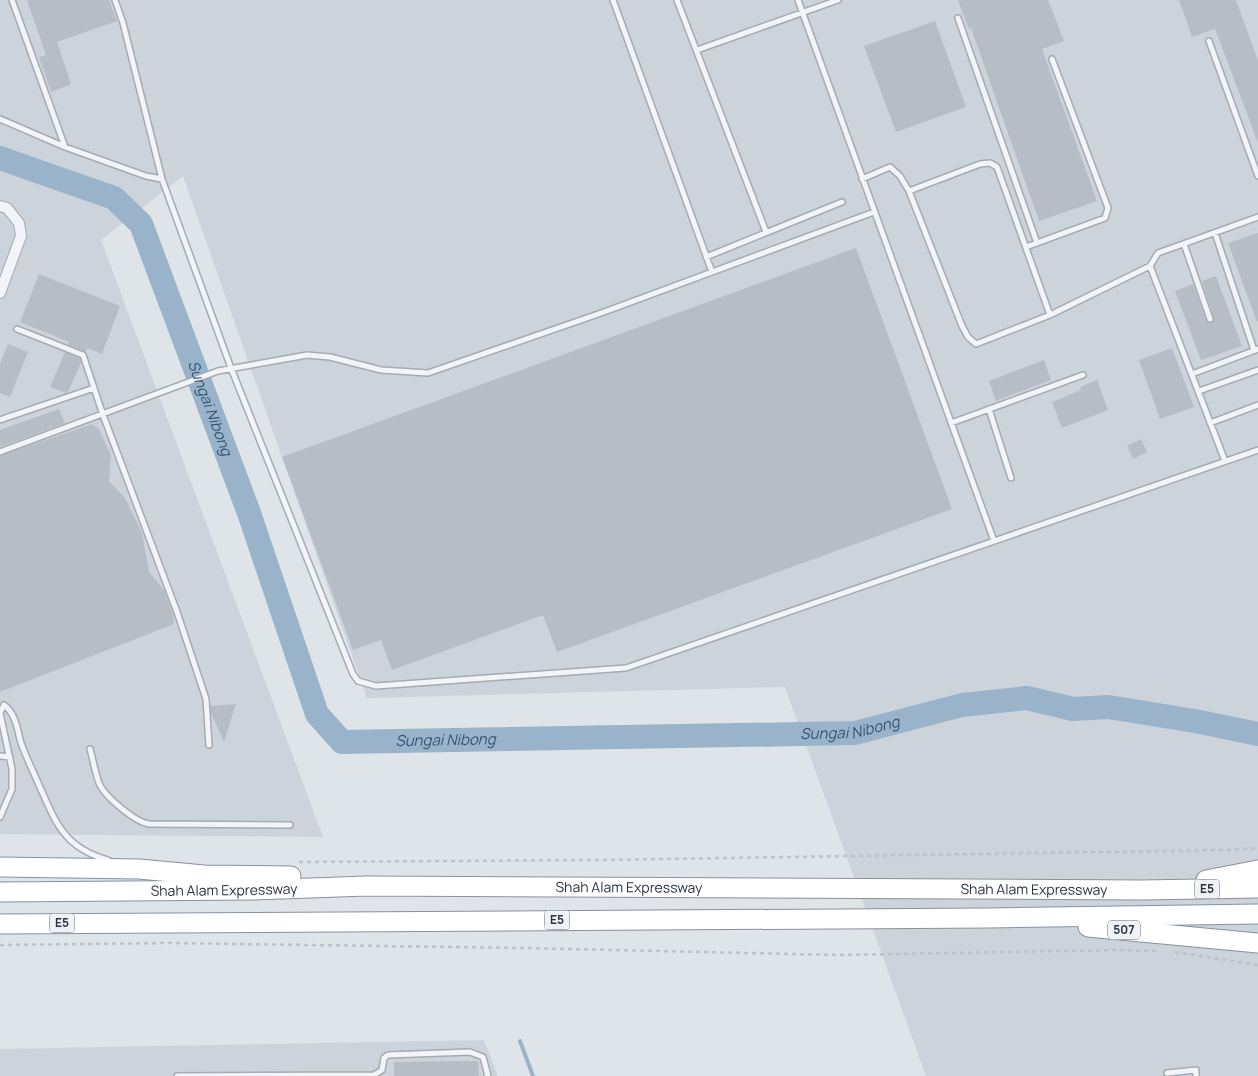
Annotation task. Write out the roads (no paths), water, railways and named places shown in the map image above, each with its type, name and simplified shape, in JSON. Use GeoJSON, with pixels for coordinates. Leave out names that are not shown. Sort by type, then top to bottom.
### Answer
{"type":"FeatureCollection","features":[{"type":"Feature","properties":{"kind":"highway"},"geometry":{"type":"LineString","coordinates":[[0,867],[139,869],[204,875],[296,876],[367,886]]}},
{"type":"Feature","properties":{"kind":"highway"},"geometry":{"type":"LineString","coordinates":[[1156,889],[1258,870]]}},
{"type":"Feature","properties":{"kind":"highway","name":"Shah Alam Expressway"},"geometry":{"type":"LineString","coordinates":[[0,892],[254,890],[367,886],[1258,888]]}},
{"type":"Feature","properties":{"kind":"highway","name":"Shah Alam Expressway"},"geometry":{"type":"LineString","coordinates":[[0,924],[990,918],[1258,914]]}},
{"type":"Feature","properties":{"kind":"highway","name":"507"},"geometry":{"type":"LineString","coordinates":[[990,918],[1258,943]]}},
{"type":"Feature","properties":{"kind":"street"},"geometry":{"type":"LineString","coordinates":[[0,206],[7,208],[19,223],[21,236],[0,293]]}},
{"type":"Feature","properties":{"kind":"lane"},"geometry":{"type":"LineString","coordinates":[[12,0],[65,147]]}},
{"type":"Feature","properties":{"kind":"lane"},"geometry":{"type":"LineString","coordinates":[[115,0],[123,23],[162,179],[231,368],[358,681],[376,686],[626,668],[1258,450]]}},
{"type":"Feature","properties":{"kind":"lane"},"geometry":{"type":"LineString","coordinates":[[613,0],[712,272]]}},
{"type":"Feature","properties":{"kind":"lane"},"geometry":{"type":"LineString","coordinates":[[678,0],[766,232]]}},
{"type":"Feature","properties":{"kind":"lane"},"geometry":{"type":"LineString","coordinates":[[798,0],[994,541]]}},
{"type":"Feature","properties":{"kind":"lane"},"geometry":{"type":"LineString","coordinates":[[696,50],[838,0]]}},
{"type":"Feature","properties":{"kind":"lane"},"geometry":{"type":"LineString","coordinates":[[958,18],[1037,243]]}},
{"type":"Feature","properties":{"kind":"lane"},"geometry":{"type":"LineString","coordinates":[[1209,40],[1258,176]]}},
{"type":"Feature","properties":{"kind":"lane"},"geometry":{"type":"LineString","coordinates":[[1026,247],[1105,218],[1108,208],[1052,59]]}},
{"type":"Feature","properties":{"kind":"lane"},"geometry":{"type":"LineString","coordinates":[[0,119],[65,147],[146,176],[162,179]]}},
{"type":"Feature","properties":{"kind":"lane"},"geometry":{"type":"LineString","coordinates":[[909,191],[980,164],[990,163],[997,167],[1050,315]]}},
{"type":"Feature","properties":{"kind":"lane"},"geometry":{"type":"LineString","coordinates":[[862,179],[890,167],[900,176],[909,191],[962,326],[971,341],[976,344],[1050,315],[1150,266],[1158,253],[1258,217]]}},
{"type":"Feature","properties":{"kind":"lane"},"geometry":{"type":"LineString","coordinates":[[706,256],[842,202]]}},
{"type":"Feature","properties":{"kind":"lane"},"geometry":{"type":"LineString","coordinates":[[0,452],[218,371],[231,368],[307,355],[330,357],[381,370],[428,373],[604,312],[874,212]]}},
{"type":"Feature","properties":{"kind":"lane"},"geometry":{"type":"LineString","coordinates":[[1192,374],[1256,350],[1215,233]]}},
{"type":"Feature","properties":{"kind":"lane"},"geometry":{"type":"LineString","coordinates":[[1184,244],[1210,319]]}},
{"type":"Feature","properties":{"kind":"lane"},"geometry":{"type":"LineString","coordinates":[[1150,266],[1225,461]]}},
{"type":"Feature","properties":{"kind":"lane"},"geometry":{"type":"LineString","coordinates":[[17,329],[83,355],[103,415],[177,612],[206,699],[209,745]]}},
{"type":"Feature","properties":{"kind":"lane"},"geometry":{"type":"LineString","coordinates":[[1199,391],[1258,370]]}},
{"type":"Feature","properties":{"kind":"lane"},"geometry":{"type":"LineString","coordinates":[[951,423],[1083,375]]}},
{"type":"Feature","properties":{"kind":"lane"},"geometry":{"type":"LineString","coordinates":[[0,420],[94,388]]}},
{"type":"Feature","properties":{"kind":"lane"},"geometry":{"type":"LineString","coordinates":[[1210,423],[1258,406]]}},
{"type":"Feature","properties":{"kind":"lane"},"geometry":{"type":"LineString","coordinates":[[989,409],[1011,478]]}},
{"type":"Feature","properties":{"kind":"lane"},"geometry":{"type":"LineString","coordinates":[[0,817],[12,789],[12,769],[0,713],[4,706],[12,711],[23,750],[56,823],[73,843],[92,856],[139,869]]}},
{"type":"Feature","properties":{"kind":"lane"},"geometry":{"type":"LineString","coordinates":[[90,749],[100,784],[114,802],[141,823],[290,825]]}},
{"type":"Feature","properties":{"kind":"lane"},"geometry":{"type":"LineString","coordinates":[[0,756],[10,757]]}},
{"type":"Feature","properties":{"kind":"lane"},"geometry":{"type":"LineString","coordinates":[[177,1076],[374,1075],[382,1070],[384,1058],[388,1055],[470,1052],[483,1057],[488,1076]]}},
{"type":"Feature","properties":{"kind":"lane"},"geometry":{"type":"LineString","coordinates":[[1167,1073],[1196,1070],[1196,1076]]}},
{"type":"Feature","properties":{"kind":"waterway","name":"Sungai Nibong"},"geometry":{"type":"LineString","coordinates":[[0,158],[114,198],[141,224],[249,513],[317,714],[342,742],[855,733],[962,705],[1027,698],[1073,709],[1108,707],[1195,721],[1258,734]]}},
{"type":"Feature","properties":{"kind":"waterway"},"geometry":{"type":"LineString","coordinates":[[520,1041],[533,1076]]}}]}
